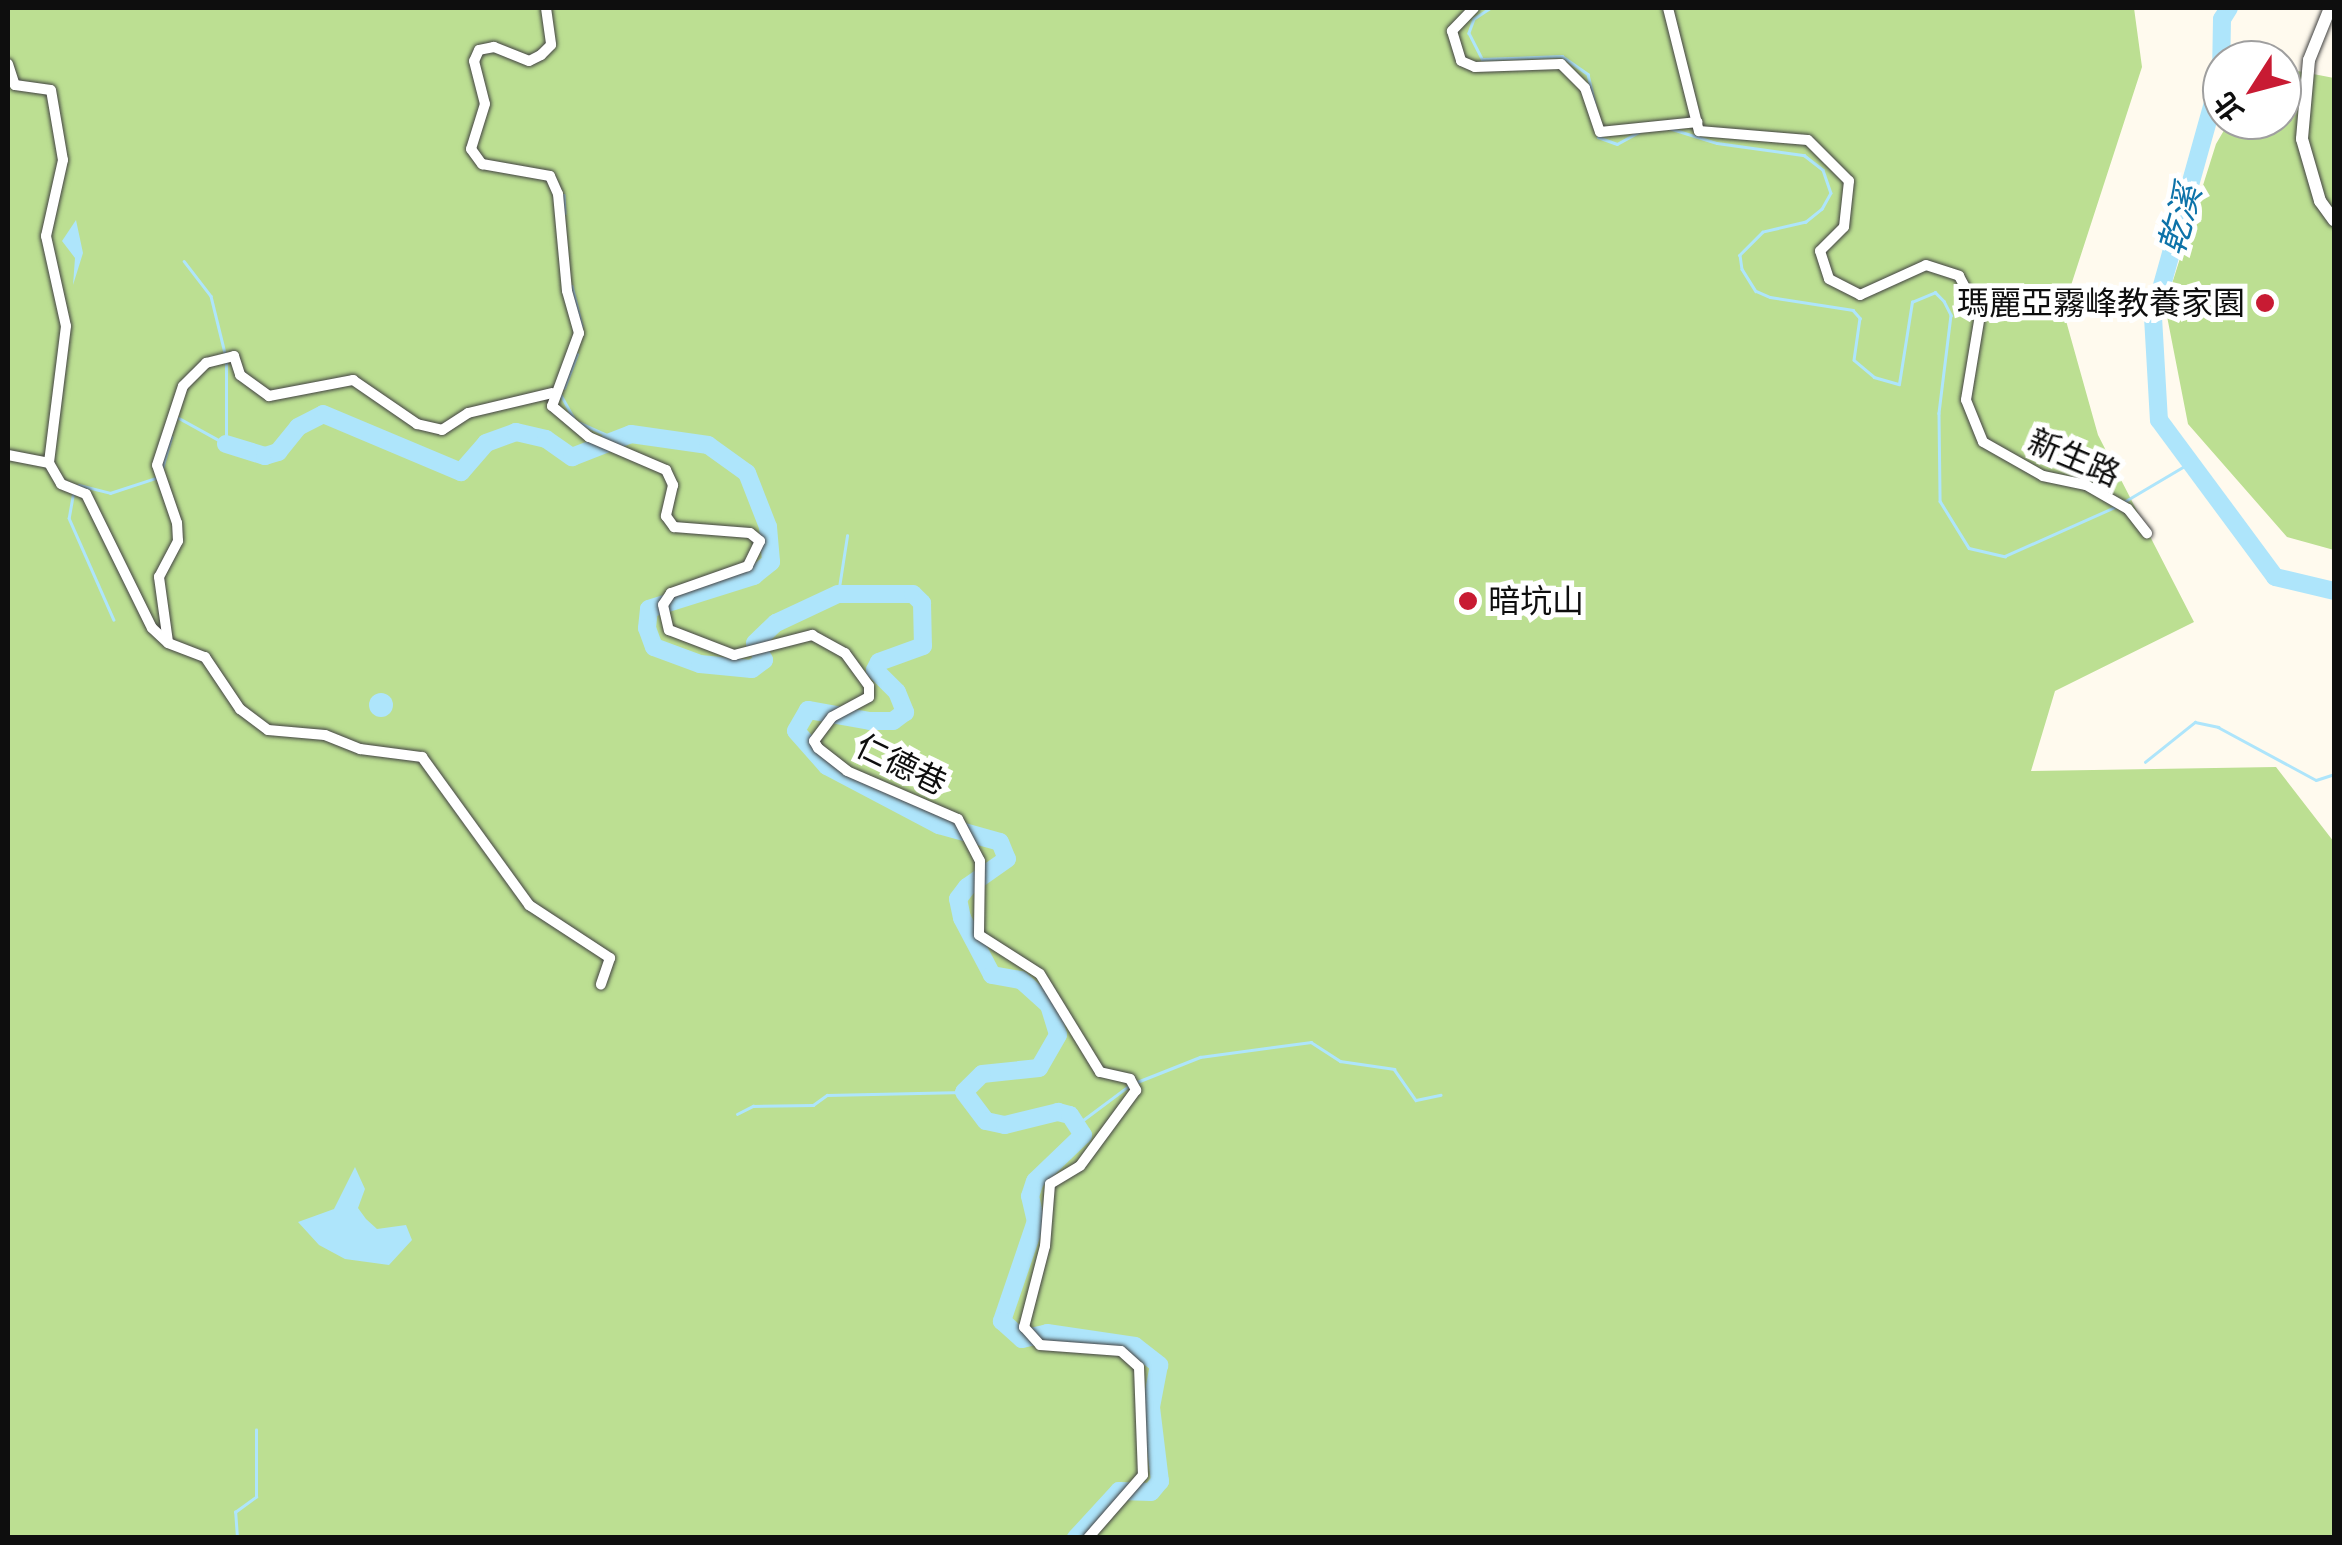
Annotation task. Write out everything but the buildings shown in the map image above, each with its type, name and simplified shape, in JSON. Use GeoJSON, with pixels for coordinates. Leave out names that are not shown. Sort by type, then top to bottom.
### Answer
{"type":"FeatureCollection","features":[{"type":"Feature","properties":{"kind":"street"},"geometry":{"type":"LineString","coordinates":[[168,643],[159,577],[178,540],[177,523],[158,470],[183,386],[218,357],[234,356],[240,376],[269,396],[353,380],[418,424],[442,430],[468,412],[552,394],[579,333],[567,291],[558,194],[550,176],[482,164],[471,149],[484,104],[474,61],[479,50],[494,47],[529,60],[542,55],[551,44],[546,8]]}},
{"type":"Feature","properties":{"kind":"street"},"geometry":{"type":"LineString","coordinates":[[1474,8],[1452,31],[1462,61],[1475,67],[1561,64],[1585,88],[1598,128],[1628,133],[1697,122],[1668,8]]}},
{"type":"Feature","properties":{"kind":"street"},"geometry":{"type":"LineString","coordinates":[[2330,8],[2309,60],[2302,138],[2320,201],[2334,220]]}},
{"type":"Feature","properties":{"kind":"street"},"geometry":{"type":"LineString","coordinates":[[8,64],[14,86],[51,90],[64,160],[46,236],[66,326],[49,463],[60,484],[83,493],[141,594],[152,628],[168,643],[205,656],[240,708],[268,730],[325,734],[360,749],[422,757],[530,905],[610,958],[601,984]]}},
{"type":"Feature","properties":{"kind":"street","name":"新生路"},"geometry":{"type":"LineString","coordinates":[[1697,122],[1699,131],[1808,140],[1824,151],[1849,181],[1851,196],[1844,227],[1820,251],[1829,279],[1860,295],[1926,265],[1960,276],[1980,314],[1966,400],[1983,442],[2043,476],[2086,485],[2126,508],[2147,532]]}},
{"type":"Feature","properties":{"kind":"street","name":"仁德巷"},"geometry":{"type":"LineString","coordinates":[[552,394],[552,406],[570,426],[666,470],[673,485],[666,516],[674,527],[750,533],[760,541],[760,553],[748,566],[670,593],[663,605],[669,630],[734,655],[780,638],[812,635],[844,653],[869,686],[870,698],[835,715],[814,741],[818,748],[848,771],[958,819],[970,839],[980,872],[974,911],[984,942],[1040,974],[1100,1072],[1130,1080],[1136,1090],[1080,1166],[1050,1184],[1045,1246],[1024,1327],[1030,1339],[1051,1349],[1134,1356],[1146,1460],[1140,1483],[1088,1538]]}},
{"type":"Feature","properties":{"kind":"street"},"geometry":{"type":"LineString","coordinates":[[8,455],[49,463]]}},
{"type":"Feature","properties":{"kind":"green space"},"geometry":{"type":"Polygon","coordinates":[[[8,8],[2134,8],[2142,67],[2063,310],[2098,435],[2194,622],[2055,691],[2031,771],[2276,767],[2334,842],[2334,1537],[8,1538],[8,8]]]}},
{"type":"Feature","properties":{"kind":"green space"},"geometry":{"type":"Polygon","coordinates":[[[2302,72],[2334,78],[2334,550],[2287,537],[2188,424],[2165,306],[2218,140],[2302,140],[2302,72]]]}},
{"type":"Feature","properties":{"kind":"water"},"geometry":{"type":"Polygon","coordinates":[[[76,220],[83,253],[73,285],[75,258],[62,241],[76,220]]]}},
{"type":"Feature","properties":{"kind":"water"},"geometry":{"type":"Polygon","coordinates":[[[381,693],[393,705],[381,717],[369,705],[381,693]]]}},
{"type":"Feature","properties":{"kind":"water"},"geometry":{"type":"Polygon","coordinates":[[[355,1167],[365,1189],[358,1208],[366,1219],[377,1229],[406,1225],[412,1240],[389,1265],[345,1259],[319,1245],[298,1222],[334,1209],[355,1167]]]}},
{"type":"Feature","properties":{"kind":"waterway"},"geometry":{"type":"LineString","coordinates":[[1491,8],[1474,19],[1469,33],[1482,59],[1562,56],[1588,74],[1595,105]]}},
{"type":"Feature","properties":{"kind":"waterway","name":"乾溪"},"geometry":{"type":"LineString","coordinates":[[2229,8],[2222,19],[2221,74],[2153,317],[2159,420],[2275,577],[2334,591]]}},
{"type":"Feature","properties":{"kind":"waterway"},"geometry":{"type":"LineString","coordinates":[[1669,128],[1717,143],[1804,155],[1823,170],[1831,193],[1822,209],[1806,222],[1763,232],[1740,255],[1742,269],[1756,291],[1770,297],[1853,310],[1860,318],[1854,360],[1874,377],[1899,384],[1912,302],[1935,292],[1944,301],[1951,315],[1939,413],[1940,501],[1969,548],[2005,556],[2115,507]]}},
{"type":"Feature","properties":{"kind":"waterway"},"geometry":{"type":"LineString","coordinates":[[1598,137],[1617,144],[1639,132]]}},
{"type":"Feature","properties":{"kind":"waterway"},"geometry":{"type":"LineString","coordinates":[[564,195],[565,213]]}},
{"type":"Feature","properties":{"kind":"waterway"},"geometry":{"type":"LineString","coordinates":[[184,261],[211,296],[225,353]]}},
{"type":"Feature","properties":{"kind":"waterway"},"geometry":{"type":"LineString","coordinates":[[572,286],[582,326]]}},
{"type":"Feature","properties":{"kind":"waterway"},"geometry":{"type":"LineString","coordinates":[[564,388],[577,354]]}},
{"type":"Feature","properties":{"kind":"waterway"},"geometry":{"type":"LineString","coordinates":[[226,361],[226,442]]}},
{"type":"Feature","properties":{"kind":"waterway"},"geometry":{"type":"LineString","coordinates":[[561,395],[574,418]]}},
{"type":"Feature","properties":{"kind":"waterway"},"geometry":{"type":"LineString","coordinates":[[226,444],[265,456],[278,452],[298,427],[323,414],[461,472],[486,443],[516,432],[546,439],[572,457],[631,434],[708,445],[747,473],[768,527],[771,562],[754,576],[649,609],[647,628],[654,647],[700,664],[752,669],[764,660],[755,643],[776,623],[838,594],[913,594],[922,603],[923,646],[879,662],[875,670],[897,692],[905,712],[893,721],[870,721],[808,710],[796,731],[827,766],[939,825],[1000,842],[1007,859],[967,887],[958,899],[962,918],[992,975],[1021,980],[1049,1005],[1058,1035],[1039,1068],[982,1074],[964,1092],[986,1121],[1005,1125],[1058,1112],[1070,1115],[1083,1135],[1035,1181],[1030,1196],[1036,1221],[1002,1321],[1022,1339],[1047,1333],[1135,1346],[1159,1365],[1151,1407],[1160,1481],[1151,1492],[1119,1491],[1076,1538]]}},
{"type":"Feature","properties":{"kind":"waterway"},"geometry":{"type":"LineString","coordinates":[[179,418],[226,444]]}},
{"type":"Feature","properties":{"kind":"waterway"},"geometry":{"type":"LineString","coordinates":[[580,423],[612,437]]}},
{"type":"Feature","properties":{"kind":"waterway"},"geometry":{"type":"LineString","coordinates":[[161,472],[171,437]]}},
{"type":"Feature","properties":{"kind":"waterway"},"geometry":{"type":"LineString","coordinates":[[2122,503],[2188,464]]}},
{"type":"Feature","properties":{"kind":"waterway"},"geometry":{"type":"LineString","coordinates":[[79,485],[110,493],[156,478]]}},
{"type":"Feature","properties":{"kind":"waterway"},"geometry":{"type":"LineString","coordinates":[[74,491],[69,518],[114,620]]}},
{"type":"Feature","properties":{"kind":"waterway"},"geometry":{"type":"LineString","coordinates":[[838,594],[847,536]]}},
{"type":"Feature","properties":{"kind":"waterway"},"geometry":{"type":"LineString","coordinates":[[2145,762],[2195,722],[2218,727],[2316,780],[2334,774]]}},
{"type":"Feature","properties":{"kind":"waterway"},"geometry":{"type":"LineString","coordinates":[[1137,1082],[1200,1057],[1311,1042],[1340,1061],[1394,1069],[1416,1100],[1440,1095]]}},
{"type":"Feature","properties":{"kind":"waterway"},"geometry":{"type":"LineString","coordinates":[[1079,1123],[1130,1085]]}},
{"type":"Feature","properties":{"kind":"waterway"},"geometry":{"type":"LineString","coordinates":[[737,1114],[753,1106],[813,1105],[827,1095],[964,1092]]}},
{"type":"Feature","properties":{"kind":"waterway"},"geometry":{"type":"LineString","coordinates":[[237,1538],[235,1512],[256,1497],[256,1430]]}},
{"type":"Feature","properties":{"kind":"place","name":"瑪麗亞霧峰教養家園"},"geometry":{"type":"Point","coordinates":[2265,303]}},
{"type":"Feature","properties":{"kind":"place","name":"暗坑山"},"geometry":{"type":"Point","coordinates":[1468,601]}}]}
